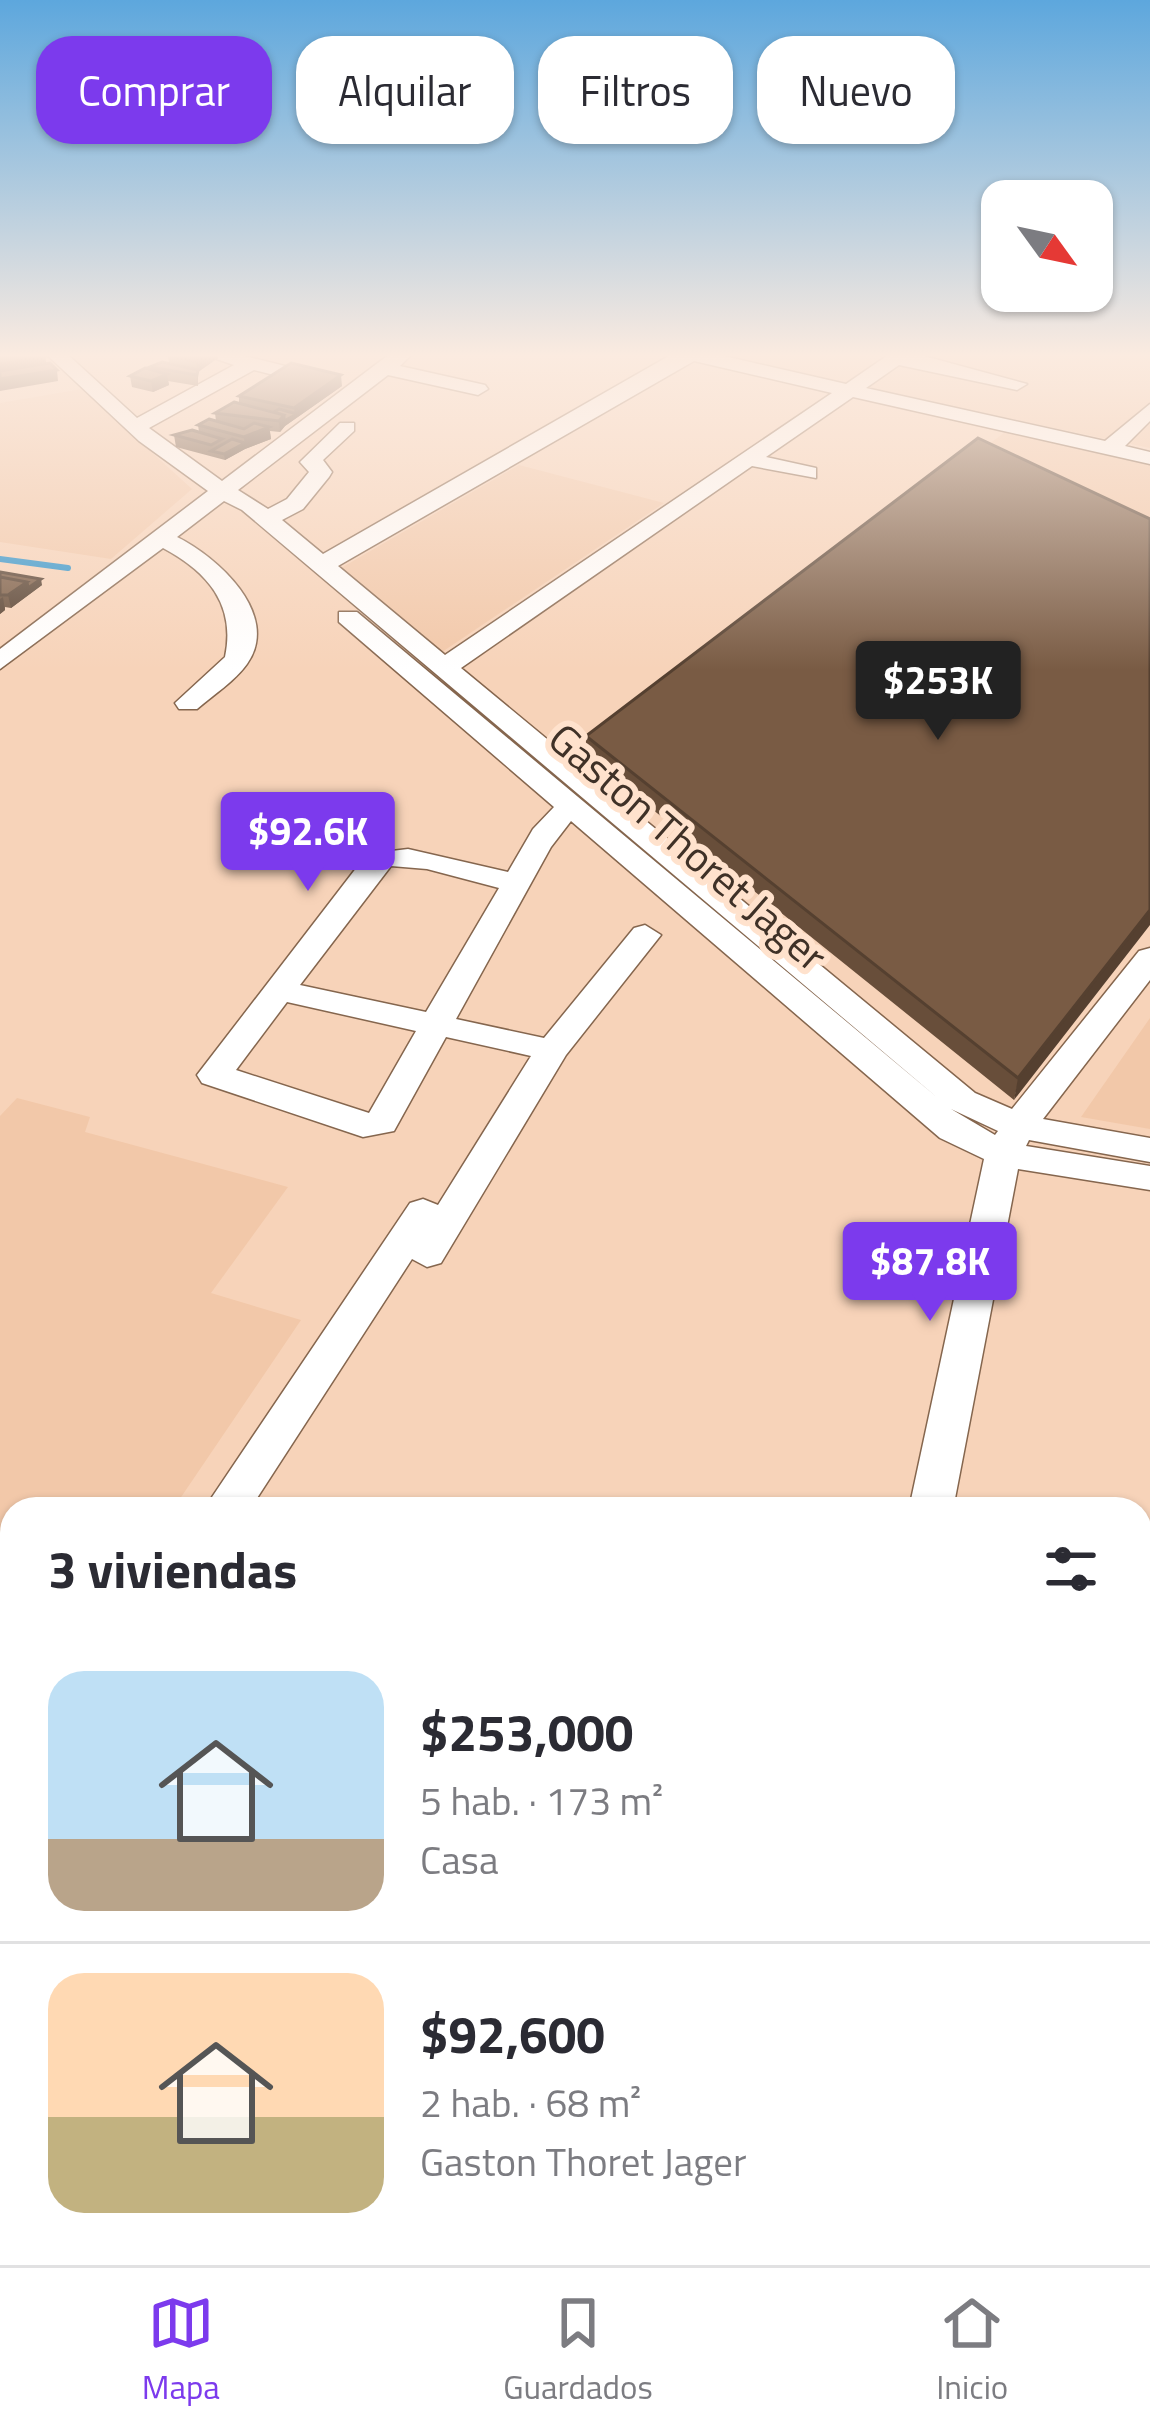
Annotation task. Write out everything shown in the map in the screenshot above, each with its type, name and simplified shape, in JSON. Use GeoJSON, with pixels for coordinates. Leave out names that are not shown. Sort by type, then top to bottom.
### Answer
{"type":"FeatureCollection","features":[{"type":"Feature","properties":{"kind":"street","name":"Gaston Thoret Jager"},"geometry":{"type":"LineString","coordinates":[[177,459],[266,519],[447,665],[1011,1140],[1150,1150]]}},
{"type":"Feature","properties":{"kind":"street"},"geometry":{"type":"LineString","coordinates":[[0,661],[263,459]]}},
{"type":"Feature","properties":{"kind":"street"},"geometry":{"type":"LineString","coordinates":[[266,519],[310,491],[321,472],[312,459]]}},
{"type":"Feature","properties":{"kind":"street"},"geometry":{"type":"LineString","coordinates":[[322,565],[506,459]]}},
{"type":"Feature","properties":{"kind":"street"},"geometry":{"type":"LineString","coordinates":[[447,665],[748,459],[808,472]]}},
{"type":"Feature","properties":{"kind":"street","name":"Gaston Thoret Jager"},"geometry":{"type":"LineString","coordinates":[[220,491],[239,525],[933,1116],[1150,1178]]}},
{"type":"Feature","properties":{"kind":"street"},"geometry":{"type":"LineString","coordinates":[[160,538],[221,575],[242,620],[244,640],[237,660],[188,704]]}},
{"type":"Feature","properties":{"kind":"street"},"geometry":{"type":"LineString","coordinates":[[518,884],[430,862],[387,856],[378,860],[214,1075],[363,1125],[381,1123],[518,884],[554,818],[572,807]]}},
{"type":"Feature","properties":{"kind":"street"},"geometry":{"type":"LineString","coordinates":[[235,1497],[552,1050],[645,934]]}},
{"type":"Feature","properties":{"kind":"street"},"geometry":{"type":"LineString","coordinates":[[935,1497],[1011,1140],[1150,958]]}},
{"type":"Feature","properties":{"kind":"street"},"geometry":{"type":"LineString","coordinates":[[276,990],[552,1050]]}},
{"type":"Feature","properties":{"kind":"shaded area"},"geometry":{"type":"Polygon","coordinates":[[[0,459],[159,459],[192,489],[111,559],[0,542],[0,459]]]}},
{"type":"Feature","properties":{"kind":"shaded area"},"geometry":{"type":"Polygon","coordinates":[[[983,459],[1122,459],[1150,465],[1150,539],[983,459]]]}},
{"type":"Feature","properties":{"kind":"shaded area"},"geometry":{"type":"Polygon","coordinates":[[[519,465],[664,503],[442,652],[341,568],[519,465]]]}},
{"type":"Feature","properties":{"kind":"shaded area"},"geometry":{"type":"Polygon","coordinates":[[[1150,1018],[1150,1129],[1081,1117],[1150,1018]]]}},
{"type":"Feature","properties":{"kind":"shaded area"},"geometry":{"type":"Polygon","coordinates":[[[17,1098],[90,1117],[85,1132],[288,1187],[211,1293],[301,1320],[181,1497],[0,1497],[0,1116],[17,1098]]]}},
{"type":"Feature","properties":{"kind":"building"},"geometry":{"type":"Polygon","coordinates":[[[951,459],[1022,459],[1150,519],[1150,910],[1018,1078],[586,736],[951,459]]]}},
{"type":"Feature","properties":{"kind":"building"},"geometry":{"type":"Polygon","coordinates":[[[0,572],[41,579],[28,588],[27,582],[0,577],[0,572]]]}},
{"type":"Feature","properties":{"kind":"building"},"geometry":{"type":"Polygon","coordinates":[[[0,577],[27,582],[0,595],[0,577]]]}},
{"type":"Feature","properties":{"kind":"waterway"},"geometry":{"type":"LineString","coordinates":[[0,559],[68,568]]}}]}
